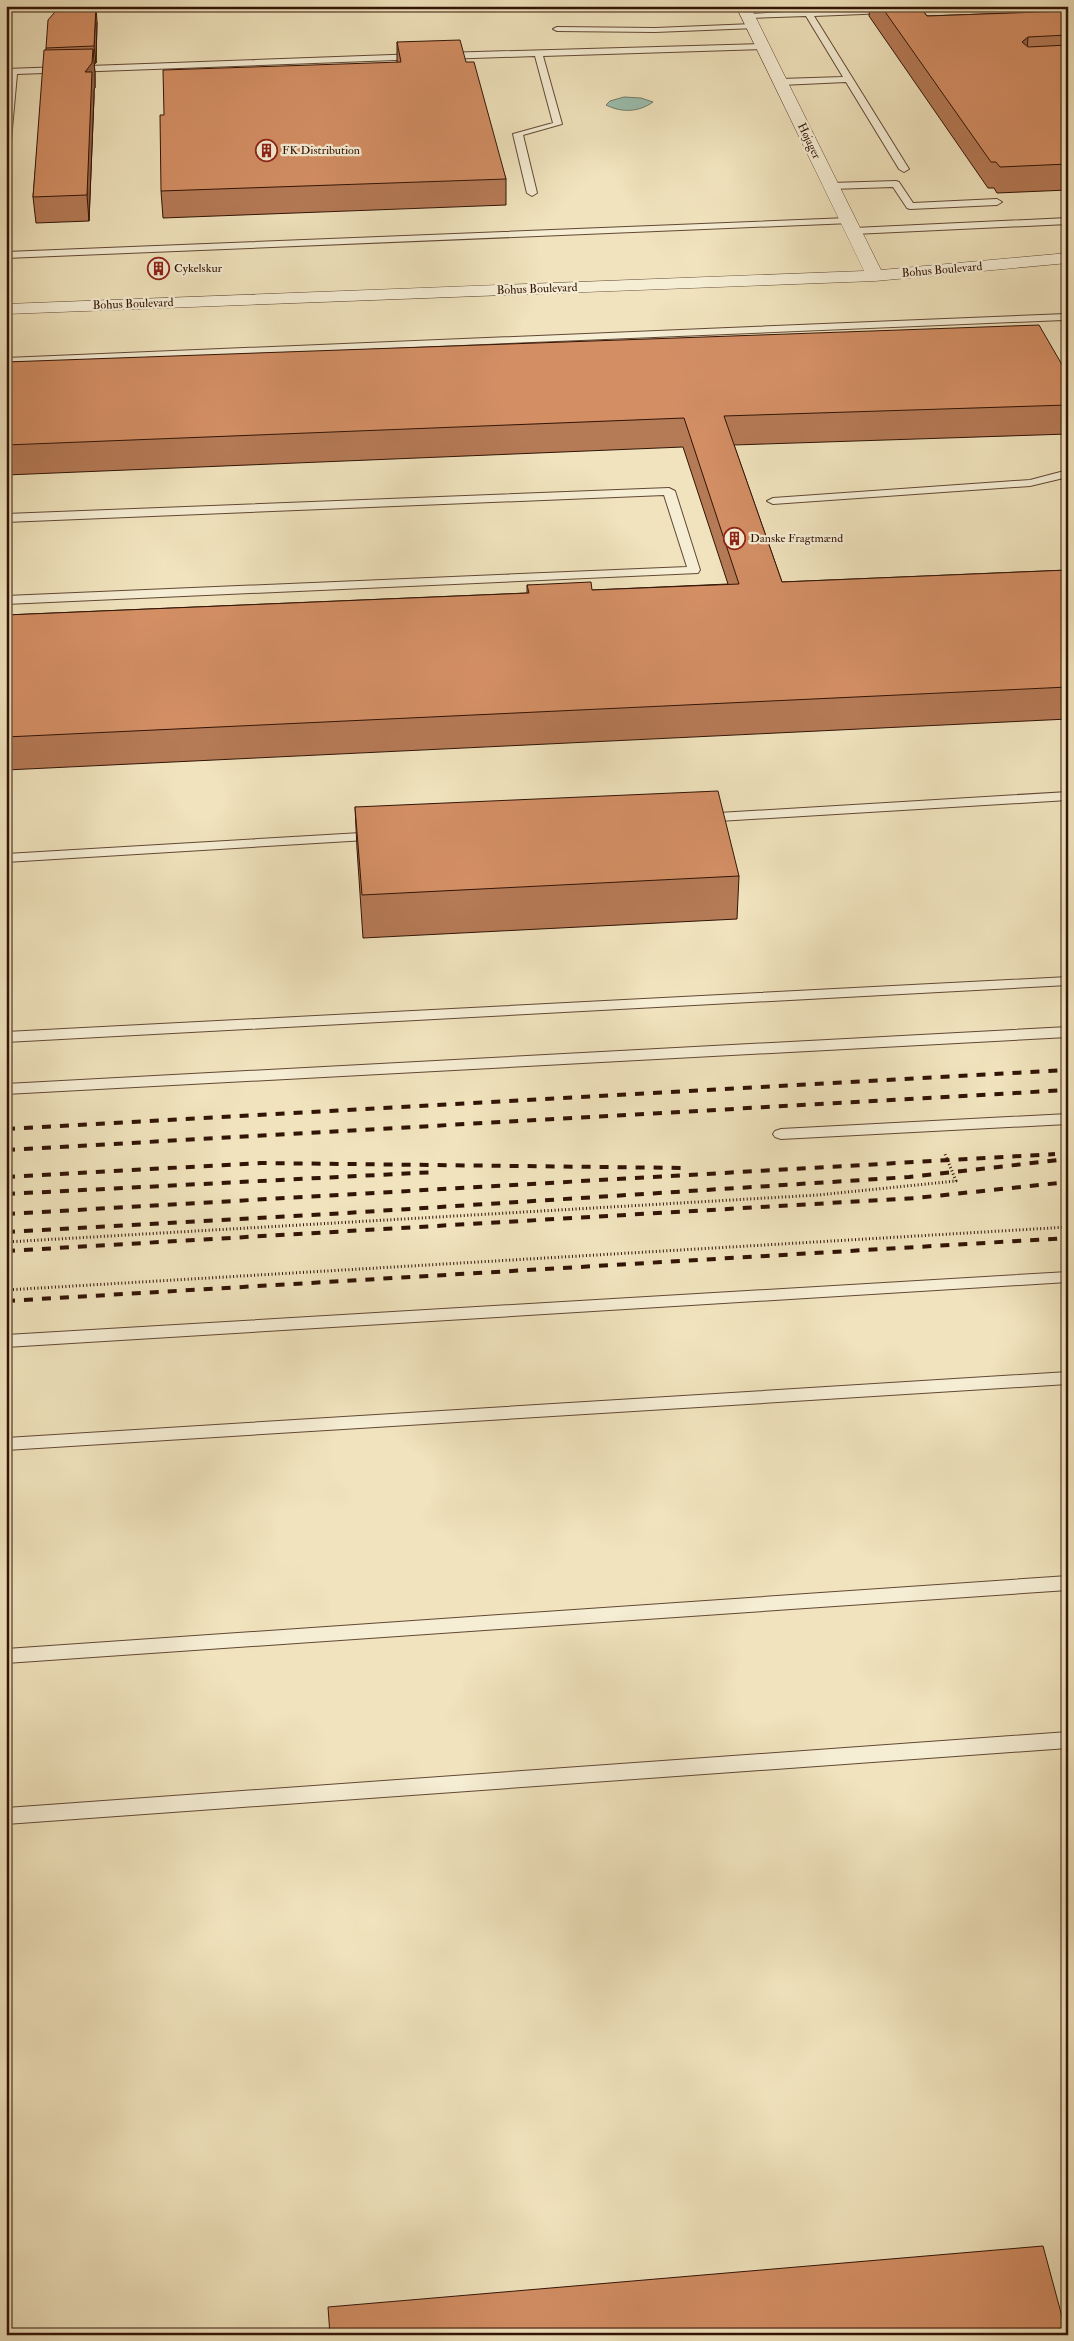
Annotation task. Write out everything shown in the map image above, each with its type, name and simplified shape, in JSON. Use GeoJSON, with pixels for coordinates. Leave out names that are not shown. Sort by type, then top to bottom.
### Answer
{"type":"FeatureCollection","features":[{"type":"Feature","properties":{"kind":"street","name":"Højager"},"geometry":{"type":"LineString","coordinates":[[748,16],[875,276]]}},
{"type":"Feature","properties":{"kind":"street","name":"Bohus Boulevard"},"geometry":{"type":"LineString","coordinates":[[6,309],[875,276],[1068,258]]}},
{"type":"Feature","properties":{"kind":"lane"},"geometry":{"type":"LineString","coordinates":[[557,28],[655,30],[748,16],[806,10],[984,7],[1068,15]]}},
{"type":"Feature","properties":{"kind":"lane"},"geometry":{"type":"LineString","coordinates":[[806,10],[904,169]]}},
{"type":"Feature","properties":{"kind":"lane"},"geometry":{"type":"LineString","coordinates":[[436,56],[763,47]]}},
{"type":"Feature","properties":{"kind":"lane"},"geometry":{"type":"LineString","coordinates":[[532,193],[518,134],[558,124],[538,53]]}},
{"type":"Feature","properties":{"kind":"lane"},"geometry":{"type":"LineString","coordinates":[[6,140],[9,72],[426,56]]}},
{"type":"Feature","properties":{"kind":"lane"},"geometry":{"type":"LineString","coordinates":[[781,82],[850,79]]}},
{"type":"Feature","properties":{"kind":"lane"},"geometry":{"type":"LineString","coordinates":[[831,186],[896,184],[910,206],[997,202]]}},
{"type":"Feature","properties":{"kind":"lane"},"geometry":{"type":"LineString","coordinates":[[6,254],[851,226],[1068,222]]}},
{"type":"Feature","properties":{"kind":"lane"},"geometry":{"type":"LineString","coordinates":[[6,361],[1066,317],[1068,319]]}},
{"type":"Feature","properties":{"kind":"lane"},"geometry":{"type":"LineString","coordinates":[[773,501],[1030,483],[1068,473]]}},
{"type":"Feature","properties":{"kind":"lane"},"geometry":{"type":"LineString","coordinates":[[6,518],[669,491],[694,570],[6,600]]}},
{"type":"Feature","properties":{"kind":"lane"},"geometry":{"type":"LineString","coordinates":[[691,818],[1068,796]]}},
{"type":"Feature","properties":{"kind":"lane"},"geometry":{"type":"LineString","coordinates":[[6,858],[393,835]]}},
{"type":"Feature","properties":{"kind":"lane"},"geometry":{"type":"LineString","coordinates":[[6,1037],[1068,981]]}},
{"type":"Feature","properties":{"kind":"lane"},"geometry":{"type":"LineString","coordinates":[[6,1089],[1068,1032]]}},
{"type":"Feature","properties":{"kind":"lane"},"geometry":{"type":"LineString","coordinates":[[781,1134],[1068,1119]]}},
{"type":"Feature","properties":{"kind":"lane"},"geometry":{"type":"LineString","coordinates":[[6,1341],[1068,1277]]}},
{"type":"Feature","properties":{"kind":"lane"},"geometry":{"type":"LineString","coordinates":[[6,1444],[1068,1378]]}},
{"type":"Feature","properties":{"kind":"lane"},"geometry":{"type":"LineString","coordinates":[[6,1656],[1068,1583]]}},
{"type":"Feature","properties":{"kind":"lane"},"geometry":{"type":"LineString","coordinates":[[6,1816],[1068,1740]]}},
{"type":"Feature","properties":{"kind":"path"},"geometry":{"type":"LineString","coordinates":[[6,1242],[818,1195],[956,1182],[936,1126]]}},
{"type":"Feature","properties":{"kind":"path"},"geometry":{"type":"LineString","coordinates":[[6,1290],[1068,1227]]}},
{"type":"Feature","properties":{"kind":"shaded area"},"geometry":{"type":"Polygon","coordinates":[[[624,97],[641,98],[653,102],[642,108],[630,110],[612,108],[606,105],[610,101],[624,97]]]}},
{"type":"Feature","properties":{"kind":"building"},"geometry":{"type":"Polygon","coordinates":[[[60,6],[96,6],[94,46],[46,48],[48,20],[60,6]]]}},
{"type":"Feature","properties":{"kind":"building"},"geometry":{"type":"Polygon","coordinates":[[[881,6],[919,6],[927,16],[1068,11],[1068,35],[1028,37],[1022,42],[1028,47],[1068,45],[1068,164],[1000,167],[996,162],[991,162],[881,6]]]}},
{"type":"Feature","properties":{"kind":"building","name":"FK Distribution"},"geometry":{"type":"Polygon","coordinates":[[[460,40],[466,62],[474,62],[506,179],[161,191],[160,115],[164,115],[163,70],[401,62],[397,42],[460,40]]]}},
{"type":"Feature","properties":{"kind":"building"},"geometry":{"type":"Polygon","coordinates":[[[93,49],[92,63],[85,72],[92,72],[87,195],[33,197],[44,50],[93,49]]]}},
{"type":"Feature","properties":{"kind":"building","name":"Danske Fragtmænd"},"geometry":{"type":"Polygon","coordinates":[[[1039,325],[1068,375],[1068,405],[724,416],[782,582],[1068,570],[1068,687],[6,737],[6,615],[529,593],[527,585],[591,582],[592,590],[739,584],[684,418],[6,445],[6,362],[1039,325]]]}},
{"type":"Feature","properties":{"kind":"building"},"geometry":{"type":"Polygon","coordinates":[[[718,791],[739,876],[362,895],[355,807],[718,791]]]}},
{"type":"Feature","properties":{"kind":"building"},"geometry":{"type":"Polygon","coordinates":[[[1043,2246],[1064,2324],[1068,2323],[1068,2335],[330,2335],[328,2307],[1043,2246]]]}},
{"type":"Feature","properties":{"kind":"railway"},"geometry":{"type":"LineString","coordinates":[[6,1129],[1068,1070]]}},
{"type":"Feature","properties":{"kind":"railway"},"geometry":{"type":"LineString","coordinates":[[6,1150],[1068,1090]]}},
{"type":"Feature","properties":{"kind":"railway"},"geometry":{"type":"LineString","coordinates":[[6,1214],[1055,1154]]}},
{"type":"Feature","properties":{"kind":"railway"},"geometry":{"type":"LineString","coordinates":[[6,1232],[346,1213],[909,1177],[1068,1159]]}},
{"type":"Feature","properties":{"kind":"railway"},"geometry":{"type":"LineString","coordinates":[[6,1177],[261,1163],[688,1168]]}},
{"type":"Feature","properties":{"kind":"railway"},"geometry":{"type":"LineString","coordinates":[[6,1194],[436,1172]]}},
{"type":"Feature","properties":{"kind":"railway"},"geometry":{"type":"LineString","coordinates":[[6,1251],[916,1198],[1068,1182]]}},
{"type":"Feature","properties":{"kind":"railway"},"geometry":{"type":"LineString","coordinates":[[6,1301],[1068,1238]]}},
{"type":"Feature","properties":{"kind":"place","name":"FK Distribution"},"geometry":{"type":"Point","coordinates":[266,150]}},
{"type":"Feature","properties":{"kind":"place","name":"Cykelskur"},"geometry":{"type":"Point","coordinates":[158,268]}},
{"type":"Feature","properties":{"kind":"place","name":"Danske Fragtmænd"},"geometry":{"type":"Point","coordinates":[734,538]}}]}
